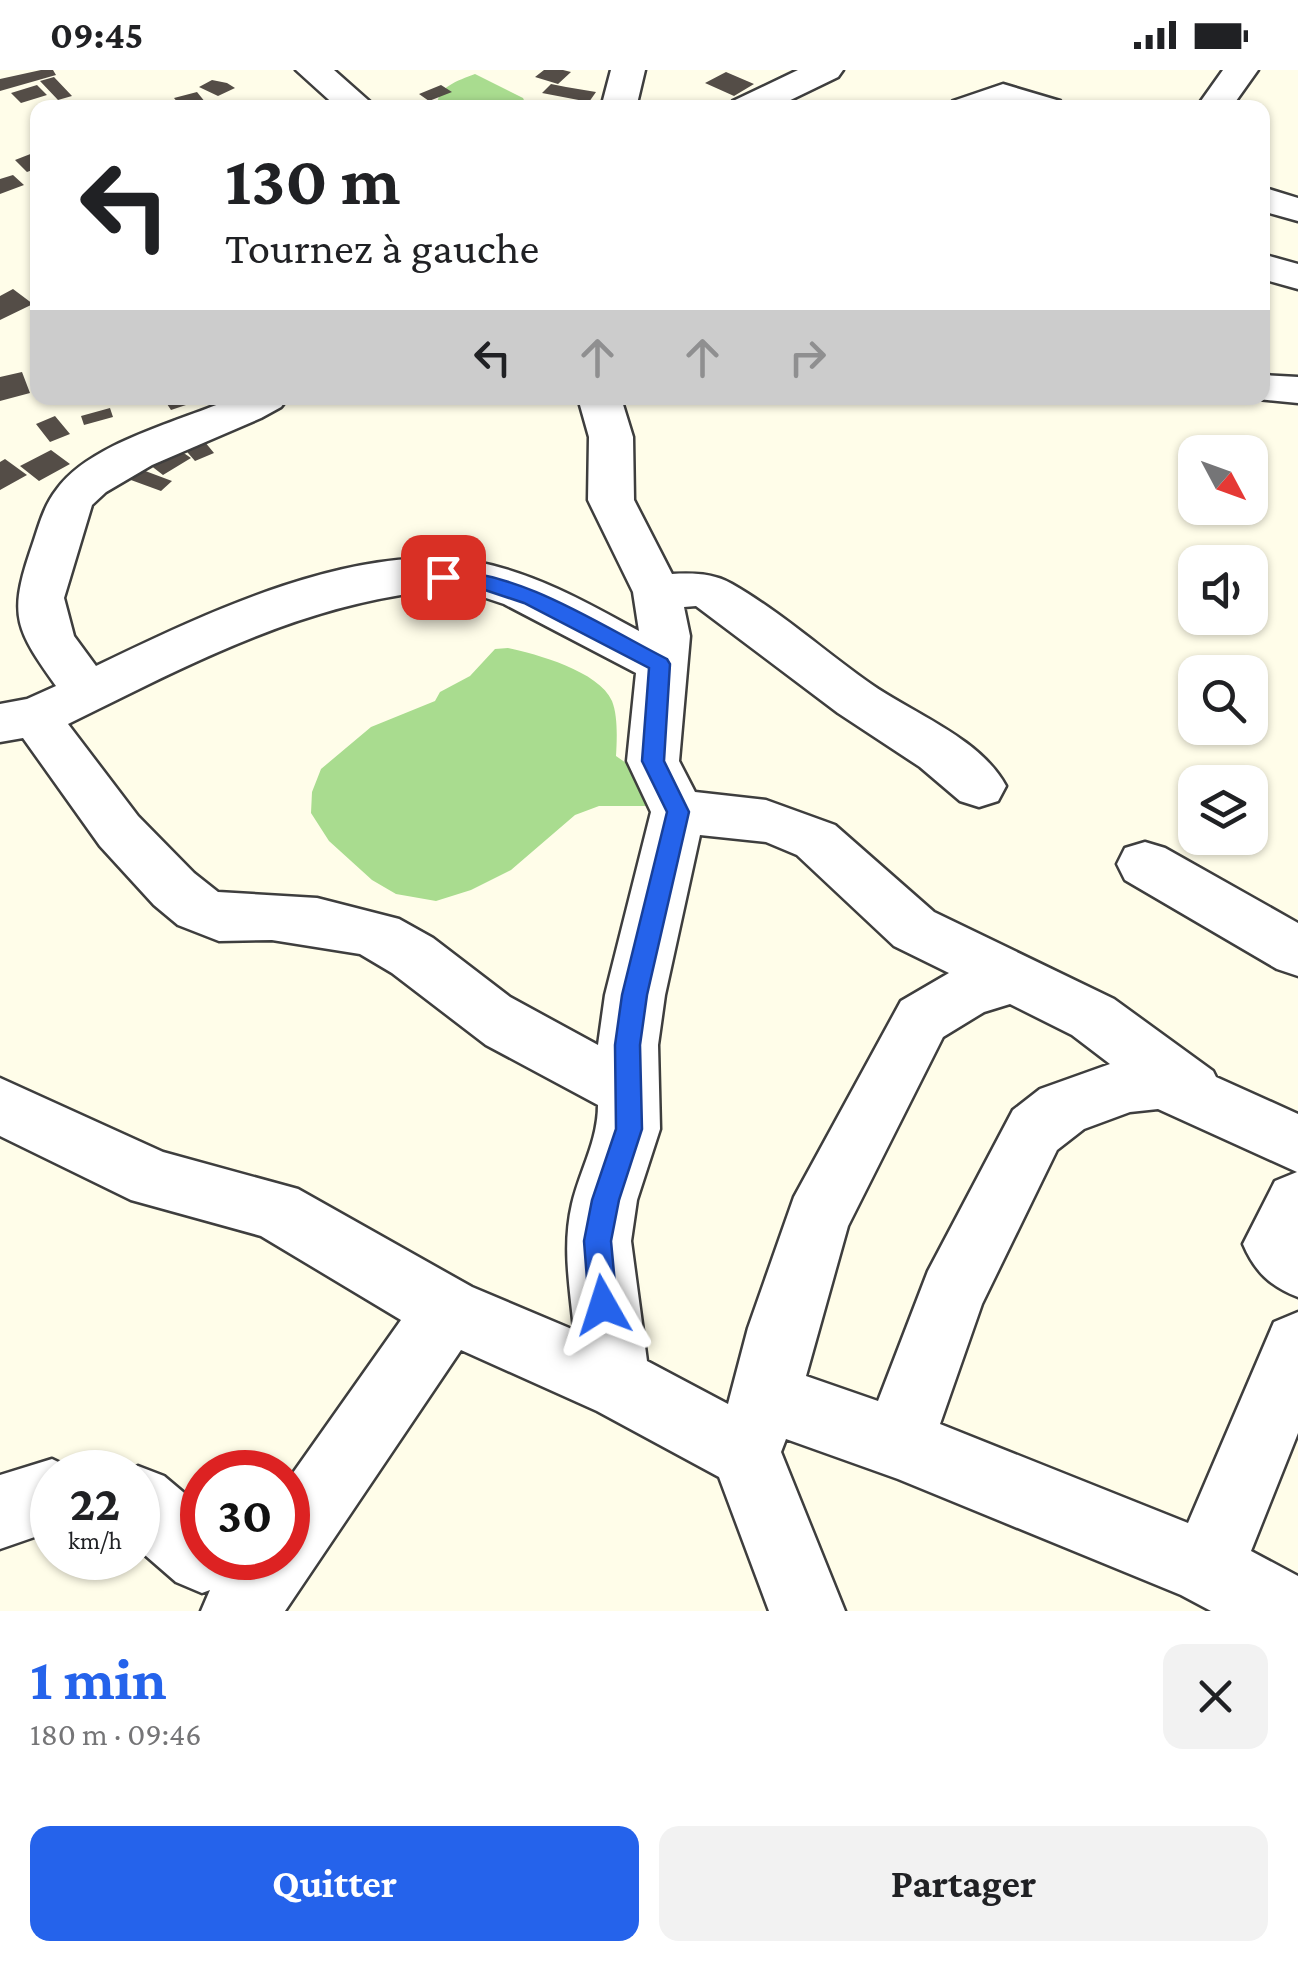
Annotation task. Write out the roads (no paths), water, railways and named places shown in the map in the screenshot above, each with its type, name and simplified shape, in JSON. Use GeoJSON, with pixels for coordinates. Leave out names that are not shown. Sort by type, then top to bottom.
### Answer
{"type":"FeatureCollection","features":[{"type":"Feature","properties":{"kind":"street"},"geometry":{"type":"LineString","coordinates":[[313,70],[350,100]]}},
{"type":"Feature","properties":{"kind":"street"},"geometry":{"type":"LineString","coordinates":[[620,100],[628,70]]}},
{"type":"Feature","properties":{"kind":"street"},"geometry":{"type":"LineString","coordinates":[[762,100],[826,70]]}},
{"type":"Feature","properties":{"kind":"street"},"geometry":{"type":"LineString","coordinates":[[1219,100],[1240,70]]}},
{"type":"Feature","properties":{"kind":"street"},"geometry":{"type":"LineString","coordinates":[[987,100],[1004,94],[1023,100]]}},
{"type":"Feature","properties":{"kind":"street"},"geometry":{"type":"LineString","coordinates":[[1270,201],[1298,210]]}},
{"type":"Feature","properties":{"kind":"street"},"geometry":{"type":"LineString","coordinates":[[1270,268],[1298,277]]}},
{"type":"Feature","properties":{"kind":"street"},"geometry":{"type":"LineString","coordinates":[[1270,388],[1298,390]]}},
{"type":"Feature","properties":{"kind":"street"},"geometry":{"type":"LineString","coordinates":[[88,693],[44,624],[40,600],[62,519],[76,494],[106,473],[173,438],[253,405]]}},
{"type":"Feature","properties":{"kind":"street"},"geometry":{"type":"LineString","coordinates":[[602,405],[611,438],[611,500],[657,592],[665,636],[653,761],[678,812],[634,995],[628,1045],[629,1129],[605,1200],[598,1241],[610,1358],[622,1386]]}},
{"type":"Feature","properties":{"kind":"street"},"geometry":{"type":"LineString","coordinates":[[629,1092],[470,1002],[388,940],[354,930],[270,917],[222,918],[202,911],[148,863],[18,720],[88,693],[212,632],[268,610],[323,593],[391,579],[472,578],[492,583],[531,598],[660,664]]}},
{"type":"Feature","properties":{"kind":"street"},"geometry":{"type":"LineString","coordinates":[[657,592],[700,589],[713,594],[856,700],[960,768],[978,786]]}},
{"type":"Feature","properties":{"kind":"street"},"geometry":{"type":"LineString","coordinates":[[678,812],[772,820],[797,828],[816,840],[914,929],[1093,1017],[1202,1098]]}},
{"type":"Feature","properties":{"kind":"street"},"geometry":{"type":"LineString","coordinates":[[1145,864],[1298,952]]}},
{"type":"Feature","properties":{"kind":"street"},"geometry":{"type":"LineString","coordinates":[[806,1611],[755,1425],[817,1219],[922,1018],[968,992],[1015,978]]}},
{"type":"Feature","properties":{"kind":"street"},"geometry":{"type":"LineString","coordinates":[[898,1444],[952,1294],[1035,1130],[1062,1109],[1130,1085],[1162,1082],[1298,1144]]}},
{"type":"Feature","properties":{"kind":"street"},"geometry":{"type":"LineString","coordinates":[[0,1106],[154,1179],[275,1210],[448,1310],[622,1386],[755,1425],[898,1444],[1206,1568],[1286,1611]]}},
{"type":"Feature","properties":{"kind":"street"},"geometry":{"type":"LineString","coordinates":[[1298,1202],[1276,1244],[1298,1265]]}},
{"type":"Feature","properties":{"kind":"street"},"geometry":{"type":"LineString","coordinates":[[310,1511],[448,1310]]}},
{"type":"Feature","properties":{"kind":"street"},"geometry":{"type":"LineString","coordinates":[[1206,1568],[1298,1346]]}},
{"type":"Feature","properties":{"kind":"street"},"geometry":{"type":"LineString","coordinates":[[0,1512],[30,1502]]}},
{"type":"Feature","properties":{"kind":"street"},"geometry":{"type":"LineString","coordinates":[[160,1519],[180,1535]]}}]}
